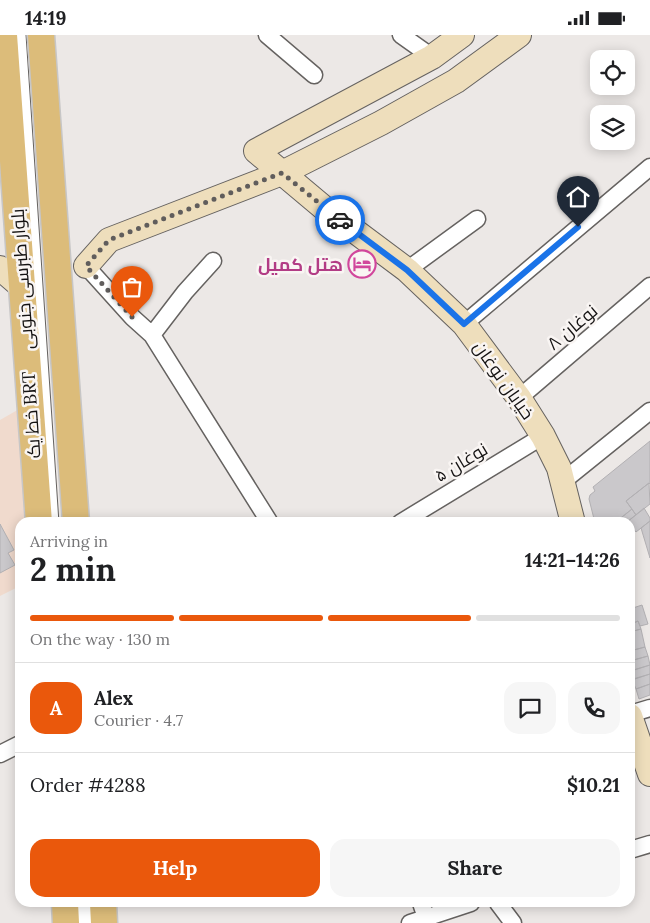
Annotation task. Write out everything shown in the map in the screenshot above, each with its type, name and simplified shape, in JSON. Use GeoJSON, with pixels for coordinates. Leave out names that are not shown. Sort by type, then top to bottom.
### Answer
{"type":"FeatureCollection","features":[{"type":"Feature","properties":{"kind":"main road","name":"بلوار طبرسی جنوبی"},"geometry":{"type":"LineString","coordinates":[[4,35],[7,167],[23,288],[39,517]]}},
{"type":"Feature","properties":{"kind":"main road","name":"بلوار طبرسی جنوبی"},"geometry":{"type":"LineString","coordinates":[[41,35],[76,517]]}},
{"type":"Feature","properties":{"kind":"main road"},"geometry":{"type":"LineString","coordinates":[[64,907],[66,923]]}},
{"type":"Feature","properties":{"kind":"main road"},"geometry":{"type":"LineString","coordinates":[[103,907],[104,923]]}},
{"type":"Feature","properties":{"kind":"street"},"geometry":{"type":"LineString","coordinates":[[267,35],[314,75]]}},
{"type":"Feature","properties":{"kind":"street"},"geometry":{"type":"LineString","coordinates":[[401,35],[432,57],[462,35]]}},
{"type":"Feature","properties":{"kind":"street"},"geometry":{"type":"LineString","coordinates":[[266,517],[152,335],[132,317],[86,266],[109,240],[282,173],[381,123],[456,81],[519,35]]}},
{"type":"Feature","properties":{"kind":"street","name":"خیابان نوغان"},"geometry":{"type":"LineString","coordinates":[[432,57],[256,151],[324,208],[407,270],[464,324],[519,398],[543,436],[559,468],[571,517]]}},
{"type":"Feature","properties":{"kind":"street"},"geometry":{"type":"LineString","coordinates":[[464,324],[650,167]]}},
{"type":"Feature","properties":{"kind":"street"},"geometry":{"type":"LineString","coordinates":[[407,270],[477,219]]}},
{"type":"Feature","properties":{"kind":"street"},"geometry":{"type":"LineString","coordinates":[[152,335],[185,292],[213,261]]}},
{"type":"Feature","properties":{"kind":"street"},"geometry":{"type":"LineString","coordinates":[[0,268],[23,288]]}},
{"type":"Feature","properties":{"kind":"street","name":"نوغان ۸"},"geometry":{"type":"LineString","coordinates":[[519,398],[650,287]]}},
{"type":"Feature","properties":{"kind":"street"},"geometry":{"type":"LineString","coordinates":[[562,482],[650,411]]}},
{"type":"Feature","properties":{"kind":"street","name":"نوغان ۵"},"geometry":{"type":"LineString","coordinates":[[410,517],[543,436]]}},
{"type":"Feature","properties":{"kind":"street"},"geometry":{"type":"LineString","coordinates":[[635,713],[650,708]]}},
{"type":"Feature","properties":{"kind":"street"},"geometry":{"type":"LineString","coordinates":[[635,730],[650,774]]}},
{"type":"Feature","properties":{"kind":"street"},"geometry":{"type":"LineString","coordinates":[[0,754],[15,746]]}},
{"type":"Feature","properties":{"kind":"street"},"geometry":{"type":"LineString","coordinates":[[635,848],[650,844]]}},
{"type":"Feature","properties":{"kind":"street"},"geometry":{"type":"LineString","coordinates":[[410,923],[423,910],[444,907]]}},
{"type":"Feature","properties":{"kind":"street"},"geometry":{"type":"LineString","coordinates":[[501,907],[513,923]]}},
{"type":"Feature","properties":{"kind":"lane","name":"خط یک BRT"},"geometry":{"type":"LineString","coordinates":[[21,35],[54,517]]}},
{"type":"Feature","properties":{"kind":"lane","name":"خط یک BRT"},"geometry":{"type":"LineString","coordinates":[[30,35],[63,517]]}},
{"type":"Feature","properties":{"kind":"lane"},"geometry":{"type":"LineString","coordinates":[[80,907],[82,923]]}},
{"type":"Feature","properties":{"kind":"lane"},"geometry":{"type":"LineString","coordinates":[[89,907],[90,923]]}},
{"type":"Feature","properties":{"kind":"shaded area"},"geometry":{"type":"Polygon","coordinates":[[[21,408],[28,517],[15,517],[15,588],[0,596],[0,420],[21,408]]]}},
{"type":"Feature","properties":{"kind":"building"},"geometry":{"type":"Polygon","coordinates":[[[650,441],[650,484],[626,501],[632,509],[622,517],[594,517],[589,499],[590,495],[595,491],[593,487],[650,441]]]}},
{"type":"Feature","properties":{"kind":"building"},"geometry":{"type":"Polygon","coordinates":[[[649,483],[650,504],[636,515],[626,501],[649,483]]]}},
{"type":"Feature","properties":{"kind":"building"},"geometry":{"type":"Polygon","coordinates":[[[644,508],[650,521],[636,532],[635,517],[633,517],[644,508]]]}},
{"type":"Feature","properties":{"kind":"building"},"geometry":{"type":"Polygon","coordinates":[[[632,509],[636,515],[633,517],[622,517],[632,509]]]}},
{"type":"Feature","properties":{"kind":"building"},"geometry":{"type":"Polygon","coordinates":[[[650,521],[650,558],[641,528],[650,521]]]}},
{"type":"Feature","properties":{"kind":"building"},"geometry":{"type":"Polygon","coordinates":[[[0,524],[14,550],[8,553],[15,565],[0,573],[0,524]]]}},
{"type":"Feature","properties":{"kind":"building"},"geometry":{"type":"Polygon","coordinates":[[[642,605],[648,624],[640,626],[638,621],[635,622],[635,607],[642,605]]]}},
{"type":"Feature","properties":{"kind":"building"},"geometry":{"type":"Polygon","coordinates":[[[638,621],[641,629],[635,631],[635,622],[638,621]]]}},
{"type":"Feature","properties":{"kind":"building"},"geometry":{"type":"Polygon","coordinates":[[[641,629],[645,647],[635,650],[635,631],[641,629]]]}},
{"type":"Feature","properties":{"kind":"building"},"geometry":{"type":"Polygon","coordinates":[[[645,647],[648,656],[635,660],[635,650],[645,647]]]}},
{"type":"Feature","properties":{"kind":"building"},"geometry":{"type":"Polygon","coordinates":[[[648,656],[650,665],[635,670],[635,660],[648,656]]]}},
{"type":"Feature","properties":{"kind":"building"},"geometry":{"type":"Polygon","coordinates":[[[650,665],[650,674],[635,678],[635,670],[650,665]]]}},
{"type":"Feature","properties":{"kind":"building"},"geometry":{"type":"Polygon","coordinates":[[[650,674],[650,684],[636,689],[635,679],[650,674]]]}},
{"type":"Feature","properties":{"kind":"building"},"geometry":{"type":"Polygon","coordinates":[[[650,684],[650,695],[639,699],[636,689],[650,684]]]}},
{"type":"Feature","properties":{"kind":"way so far"},"geometry":{"type":"LineString","coordinates":[[132,317],[86,266],[109,240],[282,173],[340,220]]}},
{"type":"Feature","properties":{"kind":"place","name":"هتل کمیل"},"geometry":{"type":"Point","coordinates":[362,264]}},
{"type":"Feature","properties":{"kind":"route"},"geometry":{"type":"LineString","coordinates":[[340,220],[407,270],[464,324],[578,227]]}}]}
